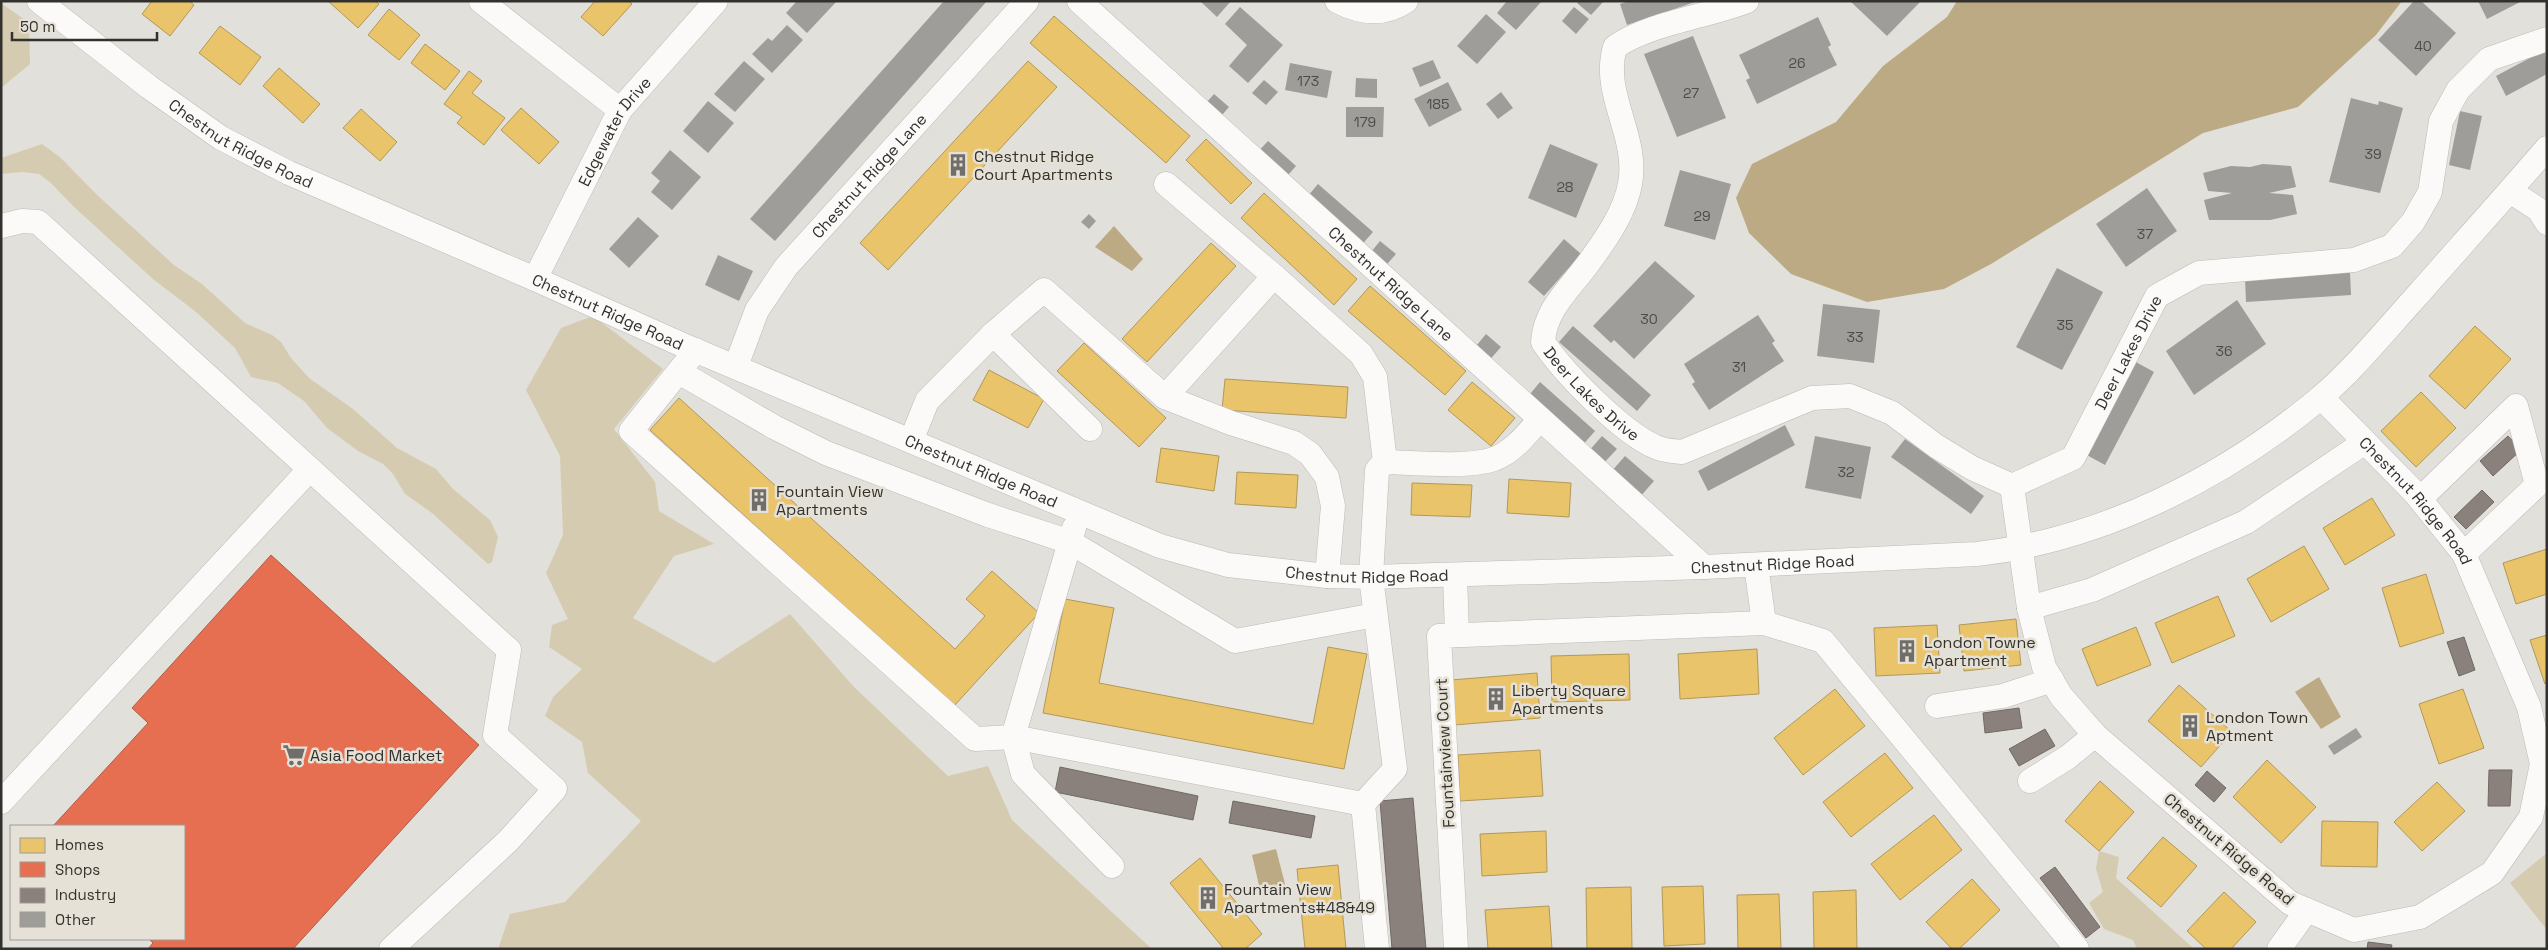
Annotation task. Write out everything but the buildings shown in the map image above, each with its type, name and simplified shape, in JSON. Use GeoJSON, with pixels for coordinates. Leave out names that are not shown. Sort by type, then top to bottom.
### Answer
{"type":"FeatureCollection","features":[{"type":"Feature","properties":{"kind":"street","name":"Chestnut Ridge Road"},"geometry":{"type":"LineString","coordinates":[[39,1],[148,87],[220,138],[289,173],[696,350],[1160,546],[1228,565],[1327,576],[1371,577],[1704,568],[1977,554],[2019,549],[2100,525],[2190,485],[2273,434],[2321,397],[2356,364],[2547,148]]}},
{"type":"Feature","properties":{"kind":"street"},"geometry":{"type":"LineString","coordinates":[[481,1],[620,110]]}},
{"type":"Feature","properties":{"kind":"street","name":"Edgewater Drive"},"geometry":{"type":"LineString","coordinates":[[535,279],[620,110],[716,1]]}},
{"type":"Feature","properties":{"kind":"street","name":"Chestnut Ridge Lane"},"geometry":{"type":"LineString","coordinates":[[736,366],[757,310],[786,267],[1027,1]]}},
{"type":"Feature","properties":{"kind":"street","name":"Chestnut Ridge Lane"},"geometry":{"type":"LineString","coordinates":[[1079,1],[1704,568]]}},
{"type":"Feature","properties":{"kind":"street"},"geometry":{"type":"LineString","coordinates":[[1337,1],[1365,12],[1383,11],[1406,1]]}},
{"type":"Feature","properties":{"kind":"street","name":"Deer Lakes Drive"},"geometry":{"type":"LineString","coordinates":[[1747,1],[1721,11],[1629,37],[1615,47],[1610,72],[1633,160],[1630,186],[1622,210],[1591,261],[1554,307],[1544,325],[1543,342],[1570,377],[1620,422],[1654,446],[1667,451],[1682,452],[1812,398],[1850,396],[1892,412],[1936,446],[1972,468],[2012,486],[2073,458],[2156,296],[2199,273],[2354,260],[2392,246],[2413,222],[2430,192],[2441,121],[2458,90],[2490,59],[2547,39]]}},
{"type":"Feature","properties":{"kind":"street"},"geometry":{"type":"LineString","coordinates":[[1166,184],[1274,276],[1360,354],[1369,364],[1375,377],[1385,462],[1378,470],[1375,484],[1371,577],[1395,769],[1363,804],[1377,949]]}},
{"type":"Feature","properties":{"kind":"street"},"geometry":{"type":"LineString","coordinates":[[2510,191],[2539,210],[2547,223]]}},
{"type":"Feature","properties":{"kind":"street"},"geometry":{"type":"LineString","coordinates":[[1,226],[22,221],[38,222],[509,650],[495,735],[555,789],[508,841],[391,949]]}},
{"type":"Feature","properties":{"kind":"street"},"geometry":{"type":"LineString","coordinates":[[1165,397],[1274,276]]}},
{"type":"Feature","properties":{"kind":"street"},"geometry":{"type":"LineString","coordinates":[[911,441],[927,401],[993,334],[1044,290],[1165,397],[1231,423],[1294,443],[1319,464],[1327,477],[1333,506],[1327,576]]}},
{"type":"Feature","properties":{"kind":"street"},"geometry":{"type":"LineString","coordinates":[[993,334],[1090,430]]}},
{"type":"Feature","properties":{"kind":"street"},"geometry":{"type":"LineString","coordinates":[[696,350],[631,431],[975,739],[1013,737],[1363,804]]}},
{"type":"Feature","properties":{"kind":"street"},"geometry":{"type":"LineString","coordinates":[[679,372],[774,427],[826,453],[988,516],[1070,542],[1235,641],[1376,614]]}},
{"type":"Feature","properties":{"kind":"street","name":"Chestnut Ridge Road"},"geometry":{"type":"LineString","coordinates":[[2019,549],[2029,608],[2044,667],[2061,696],[2095,735],[2285,899],[2354,930],[2420,917],[2492,873],[2541,800],[2542,764],[2529,707],[2464,554],[2420,499],[2321,397]]}},
{"type":"Feature","properties":{"kind":"street"},"geometry":{"type":"LineString","coordinates":[[2420,499],[2516,406],[2537,486],[2464,554]]}},
{"type":"Feature","properties":{"kind":"street"},"geometry":{"type":"LineString","coordinates":[[1385,462],[1472,463],[1494,459],[1510,451],[1540,419]]}},
{"type":"Feature","properties":{"kind":"street"},"geometry":{"type":"LineString","coordinates":[[2029,608],[2092,590],[2246,522],[2365,442]]}},
{"type":"Feature","properties":{"kind":"street"},"geometry":{"type":"LineString","coordinates":[[1,802],[310,470]]}},
{"type":"Feature","properties":{"kind":"street"},"geometry":{"type":"LineString","coordinates":[[2012,486],[2019,549]]}},
{"type":"Feature","properties":{"kind":"street"},"geometry":{"type":"LineString","coordinates":[[1078,512],[1013,737],[1022,774],[1112,866]]}},
{"type":"Feature","properties":{"kind":"street"},"geometry":{"type":"LineString","coordinates":[[1756,565],[1764,623]]}},
{"type":"Feature","properties":{"kind":"street"},"geometry":{"type":"LineString","coordinates":[[1455,575],[1457,635],[1764,623],[1823,641],[2077,949]]}},
{"type":"Feature","properties":{"kind":"street","name":"Fountainview Court"},"geometry":{"type":"LineString","coordinates":[[1456,949],[1439,636],[1457,635]]}},
{"type":"Feature","properties":{"kind":"street"},"geometry":{"type":"LineString","coordinates":[[1937,706],[2003,696],[2052,680]]}},
{"type":"Feature","properties":{"kind":"street"},"geometry":{"type":"LineString","coordinates":[[2030,781],[2068,757],[2095,735]]}},
{"type":"Feature","properties":{"kind":"street"},"geometry":{"type":"LineString","coordinates":[[2279,949],[2307,910]]}},
{"type":"Feature","properties":{"kind":"shaded area"},"geometry":{"type":"Polygon","coordinates":[[[1957,1],[2402,1],[2376,35],[2298,107],[2203,133],[1991,264],[1944,289],[1867,302],[1791,274],[1749,233],[1736,198],[1752,164],[1836,122],[1883,66],[1947,17],[1957,1]]]}},
{"type":"Feature","properties":{"kind":"shaded area"},"geometry":{"type":"Polygon","coordinates":[[[1,3],[29,23],[30,64],[1,88],[1,3]]]}},
{"type":"Feature","properties":{"kind":"shaded area"},"geometry":{"type":"Polygon","coordinates":[[[42,144],[61,158],[96,194],[174,265],[202,284],[245,323],[272,335],[281,342],[291,358],[309,378],[353,409],[397,448],[436,469],[453,489],[490,520],[498,537],[492,562],[488,564],[432,513],[405,494],[393,474],[383,464],[358,451],[327,428],[304,401],[278,383],[251,377],[235,348],[196,312],[153,279],[73,206],[51,183],[39,174],[23,172],[1,174],[1,158],[42,144]]]}},
{"type":"Feature","properties":{"kind":"shaded area"},"geometry":{"type":"Polygon","coordinates":[[[1114,226],[1143,259],[1132,271],[1095,247],[1114,226]]]}},
{"type":"Feature","properties":{"kind":"shaded area"},"geometry":{"type":"Polygon","coordinates":[[[593,316],[663,369],[614,429],[655,482],[659,511],[714,544],[674,556],[633,618],[714,663],[790,614],[854,687],[948,776],[988,766],[1012,820],[1152,949],[498,949],[510,914],[565,902],[641,821],[588,773],[582,742],[545,716],[553,697],[582,669],[549,647],[552,625],[568,619],[546,573],[563,535],[560,456],[526,390],[561,328],[593,316]]]}},
{"type":"Feature","properties":{"kind":"shaded area"},"geometry":{"type":"Polygon","coordinates":[[[2319,677],[2341,717],[2321,729],[2295,692],[2319,677]]]}},
{"type":"Feature","properties":{"kind":"shaded area"},"geometry":{"type":"Polygon","coordinates":[[[1276,849],[1286,888],[1261,894],[1252,855],[1276,849]]]}},
{"type":"Feature","properties":{"kind":"shaded area"},"geometry":{"type":"Polygon","coordinates":[[[2099,851],[2119,857],[2116,878],[2194,949],[2137,949],[2133,940],[2104,929],[2089,903],[2103,892],[2096,869],[2099,851]]]}},
{"type":"Feature","properties":{"kind":"shaded area"},"geometry":{"type":"Polygon","coordinates":[[[2547,853],[2547,930],[2510,883],[2547,853]]]}},
{"type":"Feature","properties":{"kind":"place","name":"Chestnut Ridge Court Apartments"},"geometry":{"type":"Point","coordinates":[958,165]}},
{"type":"Feature","properties":{"kind":"place","name":"Fountain View Apartments"},"geometry":{"type":"Point","coordinates":[759,500]}},
{"type":"Feature","properties":{"kind":"place","name":"London Towne Apartment"},"geometry":{"type":"Point","coordinates":[1907,651]}},
{"type":"Feature","properties":{"kind":"place","name":"Liberty Square Apartments"},"geometry":{"type":"Point","coordinates":[1496,699]}},
{"type":"Feature","properties":{"kind":"place","name":"London Town Aptment"},"geometry":{"type":"Point","coordinates":[2190,726]}},
{"type":"Feature","properties":{"kind":"place","name":"Asia Food Market"},"geometry":{"type":"Point","coordinates":[294,755]}},
{"type":"Feature","properties":{"kind":"place","name":"Fountain View Apartments#48&49"},"geometry":{"type":"Point","coordinates":[1208,898]}}]}
